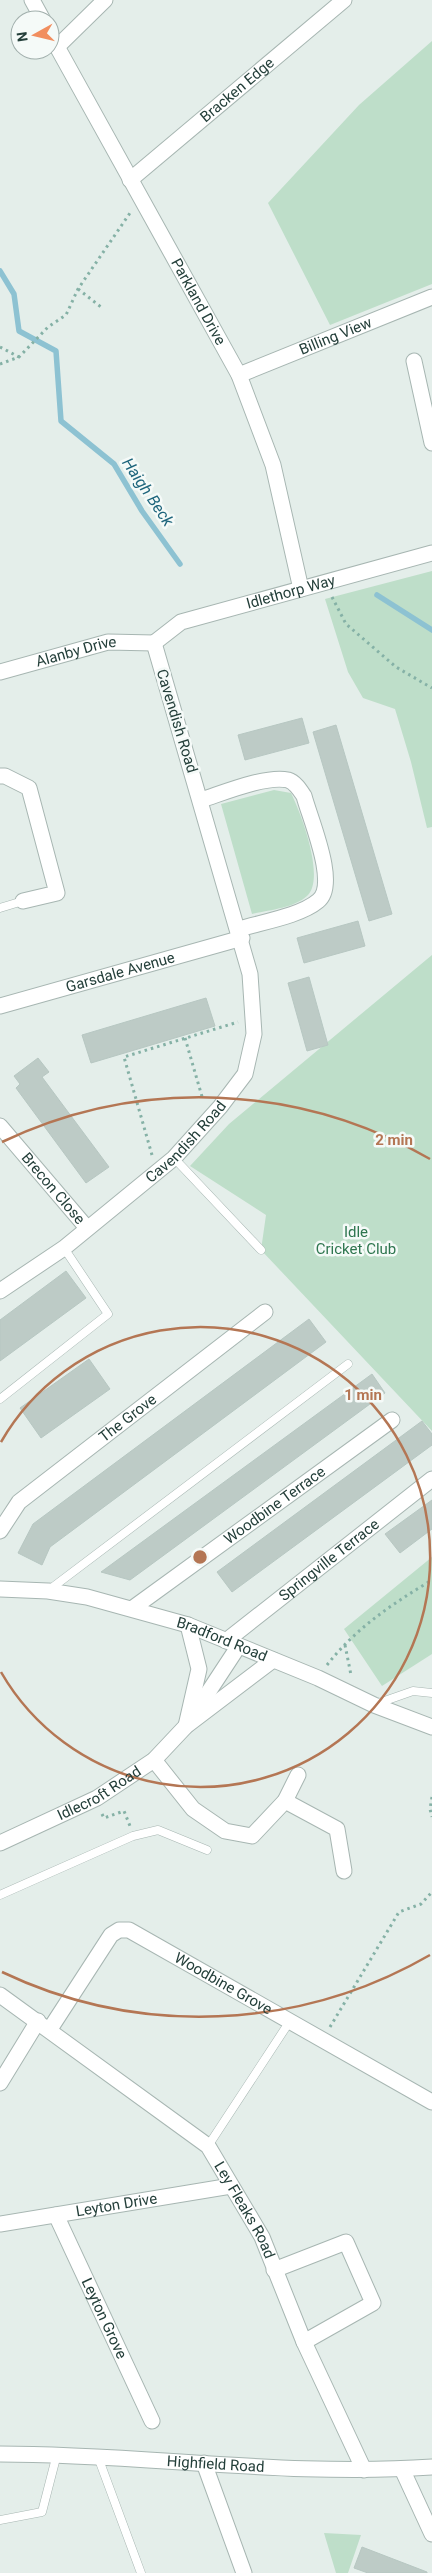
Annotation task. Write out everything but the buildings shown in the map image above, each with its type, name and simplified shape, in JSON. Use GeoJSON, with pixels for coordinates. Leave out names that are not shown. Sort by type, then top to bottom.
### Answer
{"type":"FeatureCollection","features":[{"type":"Feature","properties":{"kind":"street"},"geometry":{"type":"LineString","coordinates":[[60,35],[106,0]]}},
{"type":"Feature","properties":{"kind":"street","name":"Bracken Edge"},"geometry":{"type":"LineString","coordinates":[[130,180],[344,0]]}},
{"type":"Feature","properties":{"kind":"street","name":"Parkland Drive"},"geometry":{"type":"LineString","coordinates":[[60,53],[239,375],[273,465],[300,589]]}},
{"type":"Feature","properties":{"kind":"street","name":"Billing View"},"geometry":{"type":"LineString","coordinates":[[239,375],[432,297]]}},
{"type":"Feature","properties":{"kind":"street"},"geometry":{"type":"LineString","coordinates":[[414,361],[428,411],[432,444]]}},
{"type":"Feature","properties":{"kind":"street","name":"Idlethorp Way"},"geometry":{"type":"LineString","coordinates":[[154,643],[180,622],[432,553]]}},
{"type":"Feature","properties":{"kind":"street","name":"Alanby Drive"},"geometry":{"type":"LineString","coordinates":[[0,672],[108,642],[154,643]]}},
{"type":"Feature","properties":{"kind":"street","name":"Cavendish Road"},"geometry":{"type":"LineString","coordinates":[[0,1291],[64,1248],[174,1158],[209,1119],[245,1074],[254,1034],[250,974],[240,934],[154,643]]}},
{"type":"Feature","properties":{"kind":"street"},"geometry":{"type":"LineString","coordinates":[[0,776],[5,776],[29,788],[57,894],[23,902]]}},
{"type":"Feature","properties":{"kind":"street"},"geometry":{"type":"LineString","coordinates":[[201,800],[266,781],[288,780],[304,796],[326,871],[326,890],[320,900],[306,909],[240,934]]}},
{"type":"Feature","properties":{"kind":"street","name":"Garsdale Avenue"},"geometry":{"type":"LineString","coordinates":[[0,1006],[240,934]]}},
{"type":"Feature","properties":{"kind":"street","name":"Brecon Close"},"geometry":{"type":"LineString","coordinates":[[0,1126],[87,1228]]}},
{"type":"Feature","properties":{"kind":"street","name":"The Grove"},"geometry":{"type":"LineString","coordinates":[[0,1531],[19,1502],[265,1312]]}},
{"type":"Feature","properties":{"kind":"street","name":"Woodbine Terrace"},"geometry":{"type":"LineString","coordinates":[[133,1608],[392,1420]]}},
{"type":"Feature","properties":{"kind":"street","name":"Springville Terrace"},"geometry":{"type":"LineString","coordinates":[[232,1644],[432,1479]]}},
{"type":"Feature","properties":{"kind":"street","name":"Bradford Road"},"geometry":{"type":"LineString","coordinates":[[0,1589],[48,1591],[87,1596],[188,1625],[318,1678],[374,1705],[432,1727]]}},
{"type":"Feature","properties":{"kind":"street"},"geometry":{"type":"LineString","coordinates":[[186,1726],[199,1669],[188,1625]]}},
{"type":"Feature","properties":{"kind":"street","name":"Idlecroft Road"},"geometry":{"type":"LineString","coordinates":[[186,1726],[232,1644]]}},
{"type":"Feature","properties":{"kind":"street","name":"Idlecroft Road"},"geometry":{"type":"LineString","coordinates":[[0,1843],[97,1798],[154,1760],[186,1726],[273,1660]]}},
{"type":"Feature","properties":{"kind":"street"},"geometry":{"type":"LineString","coordinates":[[154,1760],[193,1809],[225,1831],[252,1836],[285,1801],[298,1775]]}},
{"type":"Feature","properties":{"kind":"street"},"geometry":{"type":"LineString","coordinates":[[285,1801],[337,1829],[344,1871]]}},
{"type":"Feature","properties":{"kind":"street","name":"Woodbine Grove"},"geometry":{"type":"LineString","coordinates":[[44,2025],[111,1935],[119,1930],[129,1930],[432,2102]]}},
{"type":"Feature","properties":{"kind":"street","name":"Ley Fleaks Road"},"geometry":{"type":"LineString","coordinates":[[0,1995],[44,2025],[208,2146],[262,2237],[304,2342],[364,2470]]}},
{"type":"Feature","properties":{"kind":"street"},"geometry":{"type":"LineString","coordinates":[[0,2083],[44,2025]]}},
{"type":"Feature","properties":{"kind":"street","name":"Leyton Drive"},"geometry":{"type":"LineString","coordinates":[[0,2224],[231,2186]]}},
{"type":"Feature","properties":{"kind":"street","name":"Leyton Grove"},"geometry":{"type":"LineString","coordinates":[[56,2215],[152,2421]]}},
{"type":"Feature","properties":{"kind":"street"},"geometry":{"type":"LineString","coordinates":[[274,2270],[346,2242],[372,2303],[304,2342]]}},
{"type":"Feature","properties":{"kind":"street","name":"Highfield Road"},"geometry":{"type":"LineString","coordinates":[[0,2454],[57,2454],[364,2470],[432,2467]]}},
{"type":"Feature","properties":{"kind":"street"},"geometry":{"type":"LineString","coordinates":[[204,2463],[244,2573]]}},
{"type":"Feature","properties":{"kind":"street"},"geometry":{"type":"LineString","coordinates":[[402,2469],[432,2534]]}},
{"type":"Feature","properties":{"kind":"lane"},"geometry":{"type":"LineString","coordinates":[[0,908],[23,902]]}},
{"type":"Feature","properties":{"kind":"lane"},"geometry":{"type":"LineString","coordinates":[[174,1158],[261,1250]]}},
{"type":"Feature","properties":{"kind":"lane"},"geometry":{"type":"LineString","coordinates":[[0,1398],[108,1314],[64,1248]]}},
{"type":"Feature","properties":{"kind":"lane"},"geometry":{"type":"LineString","coordinates":[[48,1591],[348,1364]]}},
{"type":"Feature","properties":{"kind":"lane"},"geometry":{"type":"LineString","coordinates":[[374,1705],[413,1690],[432,1693]]}},
{"type":"Feature","properties":{"kind":"lane"},"geometry":{"type":"LineString","coordinates":[[0,1895],[133,1836],[158,1830],[207,1850]]}},
{"type":"Feature","properties":{"kind":"lane"},"geometry":{"type":"LineString","coordinates":[[208,2146],[290,2020]]}},
{"type":"Feature","properties":{"kind":"lane"},"geometry":{"type":"LineString","coordinates":[[0,2520],[42,2512],[57,2454]]}},
{"type":"Feature","properties":{"kind":"lane"},"geometry":{"type":"LineString","coordinates":[[98,2457],[140,2573]]}},
{"type":"Feature","properties":{"kind":"path"},"geometry":{"type":"LineString","coordinates":[[0,364],[19,357],[48,327],[66,315],[78,289],[140,196]]}},
{"type":"Feature","properties":{"kind":"path"},"geometry":{"type":"LineString","coordinates":[[78,289],[101,308]]}},
{"type":"Feature","properties":{"kind":"path"},"geometry":{"type":"LineString","coordinates":[[0,347],[19,357]]}},
{"type":"Feature","properties":{"kind":"path"},"geometry":{"type":"LineString","coordinates":[[324,583],[346,624],[396,667],[432,688]]}},
{"type":"Feature","properties":{"kind":"path"},"geometry":{"type":"LineString","coordinates":[[157,1171],[124,1057],[253,1018]]}},
{"type":"Feature","properties":{"kind":"path"},"geometry":{"type":"LineString","coordinates":[[185,1038],[209,1119]]}},
{"type":"Feature","properties":{"kind":"path"},"geometry":{"type":"LineString","coordinates":[[318,1678],[344,1644],[387,1607],[432,1580]]}},
{"type":"Feature","properties":{"kind":"path"},"geometry":{"type":"LineString","coordinates":[[344,1644],[355,1696]]}},
{"type":"Feature","properties":{"kind":"path"},"geometry":{"type":"LineString","coordinates":[[97,1798],[104,1818],[124,1811],[133,1836]]}},
{"type":"Feature","properties":{"kind":"path"},"geometry":{"type":"LineString","coordinates":[[432,1798],[430,1810],[432,1817]]}},
{"type":"Feature","properties":{"kind":"path"},"geometry":{"type":"LineString","coordinates":[[323,2039],[399,1912],[421,1904],[432,1892]]}},
{"type":"Feature","properties":{"kind":"green space"},"geometry":{"type":"Polygon","coordinates":[[[432,41],[432,284],[330,325],[268,203],[359,105],[432,41]]]}},
{"type":"Feature","properties":{"kind":"green space"},"geometry":{"type":"Polygon","coordinates":[[[432,571],[432,827],[427,828],[411,762],[395,709],[363,698],[348,672],[325,599],[432,571]]]}},
{"type":"Feature","properties":{"kind":"green space"},"geometry":{"type":"Polygon","coordinates":[[[274,790],[291,793],[300,815],[313,861],[314,876],[312,888],[302,900],[281,908],[252,914],[221,804],[274,790]]]}},
{"type":"Feature","properties":{"kind":"green space","name":"Idle Cricket Club"},"geometry":{"type":"Polygon","coordinates":[[[432,955],[432,1431],[261,1250],[266,1215],[190,1166],[229,1124],[432,955]]]}},
{"type":"Feature","properties":{"kind":"green space"},"geometry":{"type":"Polygon","coordinates":[[[432,1557],[432,1654],[382,1686],[344,1629],[432,1557]]]}},
{"type":"Feature","properties":{"kind":"green space"},"geometry":{"type":"Polygon","coordinates":[[[324,2533],[361,2535],[348,2573],[336,2573],[324,2533]]]}},
{"type":"Feature","properties":{"kind":"waterway","name":"Haigh Beck"},"geometry":{"type":"LineString","coordinates":[[0,271],[14,294],[19,331],[56,351],[61,421],[114,464],[142,511],[180,564]]}},
{"type":"Feature","properties":{"kind":"waterway"},"geometry":{"type":"LineString","coordinates":[[377,595],[432,630]]}}]}
